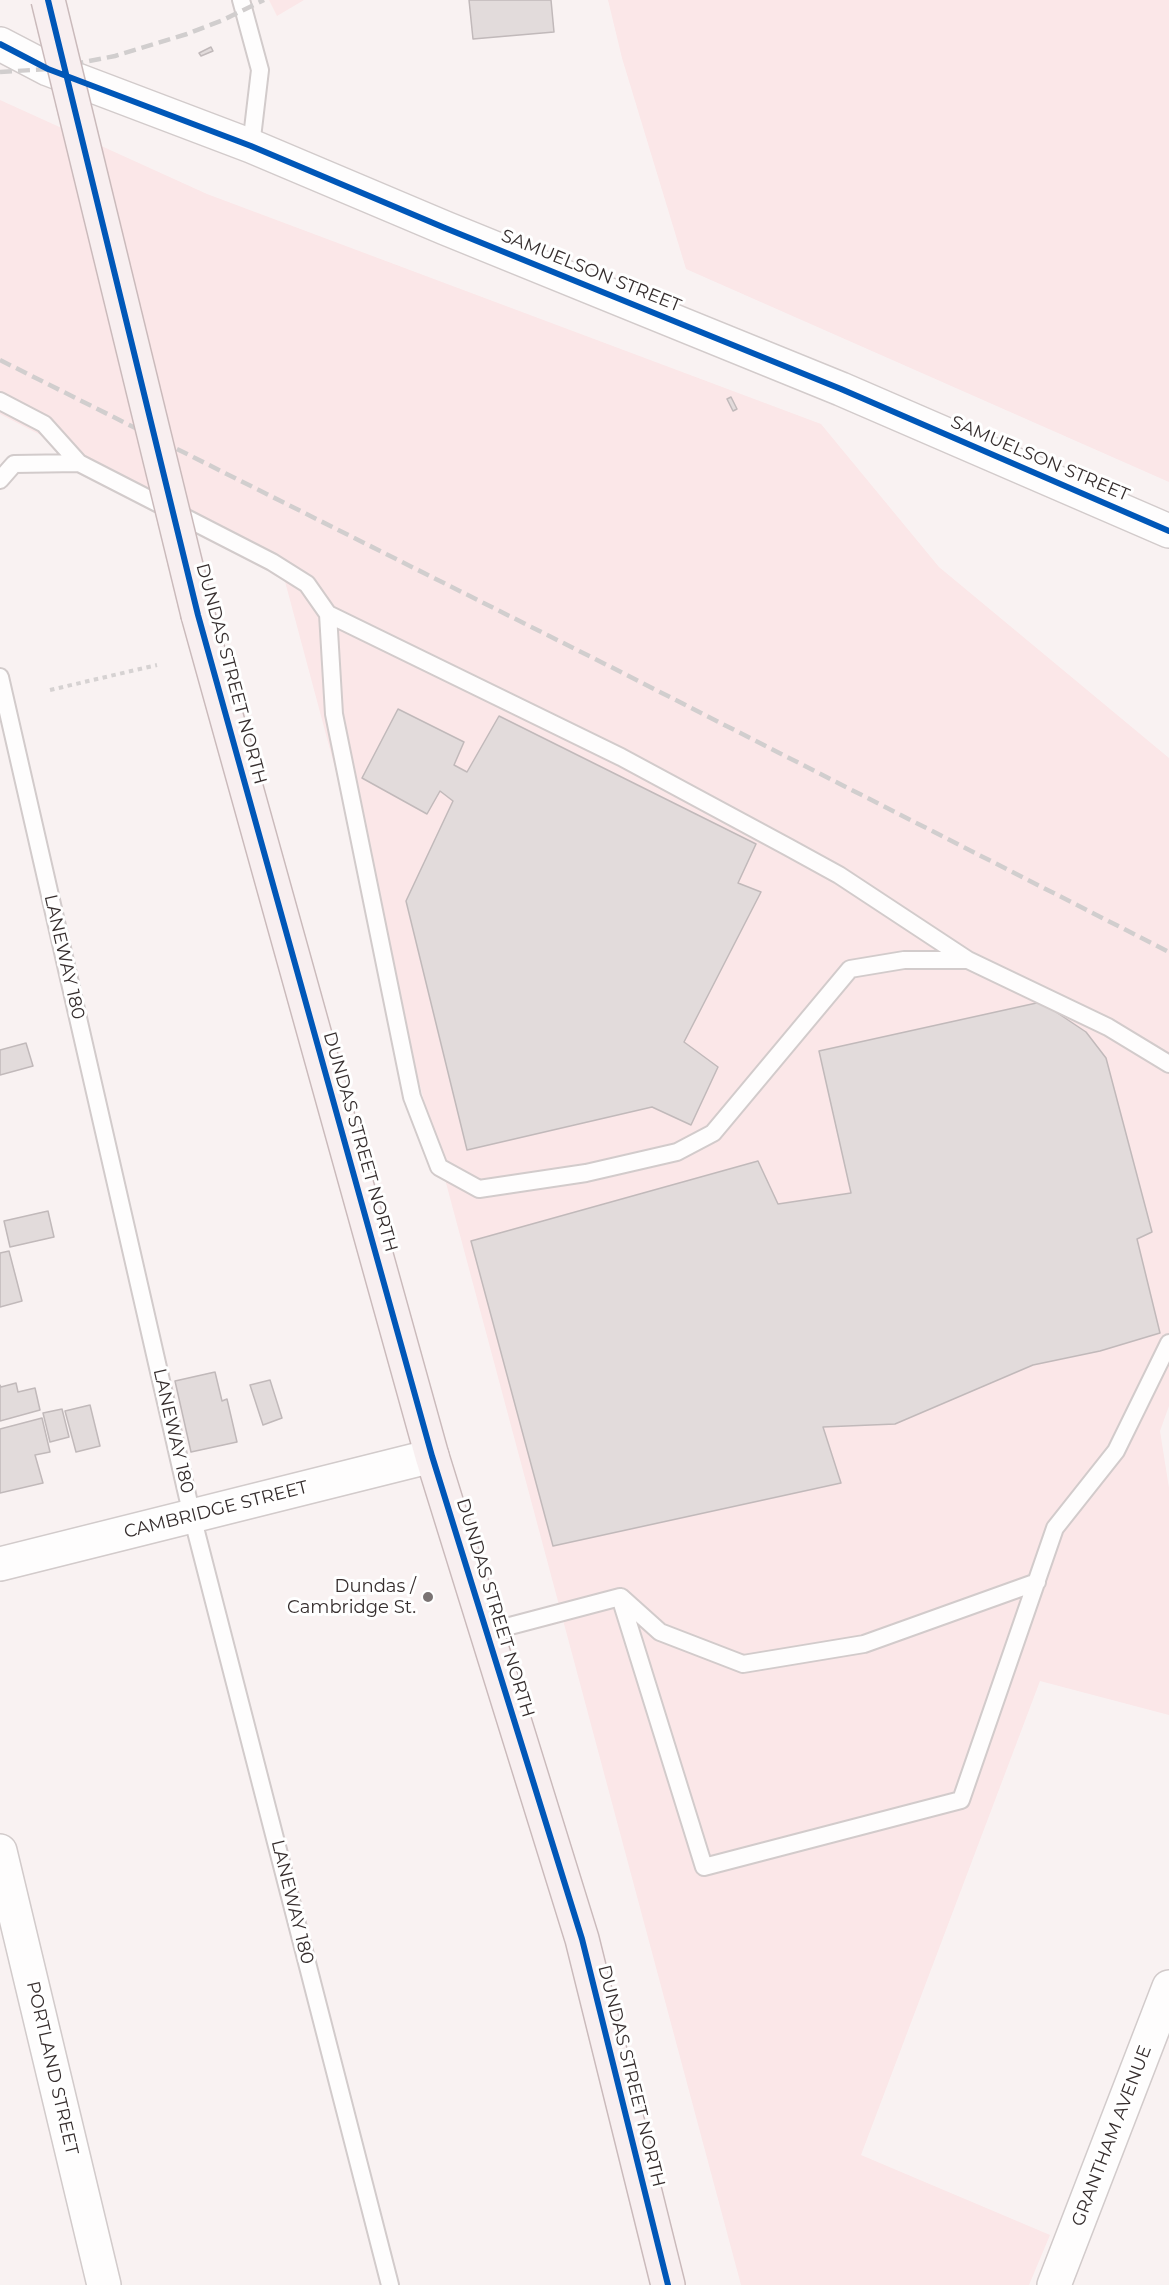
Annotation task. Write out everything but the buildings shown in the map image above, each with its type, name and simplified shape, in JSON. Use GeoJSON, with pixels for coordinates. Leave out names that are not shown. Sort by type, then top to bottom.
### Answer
{"type":"FeatureCollection","features":[{"type":"Feature","properties":{"kind":"main road","name":"DUNDAS STREET NORTH"},"geometry":{"type":"LineString","coordinates":[[48,0],[198,615],[432,1456],[582,1939],[661,2283]]}},
{"type":"Feature","properties":{"kind":"street","name":"SAMUELSON STREET"},"geometry":{"type":"LineString","coordinates":[[0,44],[48,69],[251,146],[445,228],[841,389],[1169,531]]}},
{"type":"Feature","properties":{"kind":"street","name":"CAMBRIDGE STREET"},"geometry":{"type":"LineString","coordinates":[[0,1564],[432,1456]]}},
{"type":"Feature","properties":{"kind":"street","name":"PORTLAND STREET"},"geometry":{"type":"LineString","coordinates":[[0,1851],[104,2285]]}},
{"type":"Feature","properties":{"kind":"street","name":"GRANTHAM AVENUE"},"geometry":{"type":"LineString","coordinates":[[1054,2285],[1169,1986]]}},
{"type":"Feature","properties":{"kind":"lane"},"geometry":{"type":"LineString","coordinates":[[241,0],[260,70],[251,146]]}},
{"type":"Feature","properties":{"kind":"lane"},"geometry":{"type":"LineString","coordinates":[[0,401],[44,424],[79,463],[272,562],[307,584],[328,614],[621,757],[839,875],[968,960],[1108,1027],[1169,1064]]}},
{"type":"Feature","properties":{"kind":"lane"},"geometry":{"type":"LineString","coordinates":[[0,480],[14,464],[79,463]]}},
{"type":"Feature","properties":{"kind":"lane"},"geometry":{"type":"LineString","coordinates":[[328,614],[334,714],[412,1097],[439,1167],[479,1189],[586,1173],[676,1152],[713,1133],[850,969],[904,960],[968,960]]}},
{"type":"Feature","properties":{"kind":"lane","name":"LANEWAY 180"},"geometry":{"type":"LineString","coordinates":[[0,677],[192,1516],[390,2285]]}},
{"type":"Feature","properties":{"kind":"lane"},"geometry":{"type":"LineString","coordinates":[[620,1597],[704,1867],[961,1800],[1055,1528],[1116,1451],[1169,1343]]}},
{"type":"Feature","properties":{"kind":"lane"},"geometry":{"type":"LineString","coordinates":[[620,1597],[660,1632],[743,1664],[864,1644],[1037,1582]]}},
{"type":"Feature","properties":{"kind":"lane"},"geometry":{"type":"LineString","coordinates":[[487,1632],[620,1597]]}},
{"type":"Feature","properties":{"kind":"path"},"geometry":{"type":"LineString","coordinates":[[50,690],[157,665]]}},
{"type":"Feature","properties":{"kind":"shaded area"},"geometry":{"type":"Polygon","coordinates":[[[269,0],[304,0],[277,16],[269,0]]]}},
{"type":"Feature","properties":{"kind":"shaded area"},"geometry":{"type":"Polygon","coordinates":[[[608,0],[1169,0],[1169,482],[686,269],[622,58],[608,0]]]}},
{"type":"Feature","properties":{"kind":"shaded area"},"geometry":{"type":"Polygon","coordinates":[[[0,100],[207,194],[821,424],[939,567],[1169,758],[1169,1406],[1160,1431],[1169,1488],[1169,1715],[1040,1681],[861,2155],[1050,2235],[1029,2285],[741,2285],[279,559],[0,414],[0,100]]]}},
{"type":"Feature","properties":{"kind":"railway"},"geometry":{"type":"LineString","coordinates":[[0,72],[48,69],[115,56],[187,34],[264,0]]}},
{"type":"Feature","properties":{"kind":"railway"},"geometry":{"type":"LineString","coordinates":[[0,360],[611,667],[1169,952]]}},
{"type":"Feature","properties":{"kind":"cycle path"},"geometry":{"type":"LineString","coordinates":[[48,0],[198,615],[432,1456],[582,1939],[668,2285]]}},
{"type":"Feature","properties":{"kind":"cycle path"},"geometry":{"type":"LineString","coordinates":[[0,44],[48,69],[251,146],[445,228],[841,389],[1169,531]]}},
{"type":"Feature","properties":{"kind":"place","name":"Dundas / Cambridge St."},"geometry":{"type":"Point","coordinates":[428,1597]}}]}
